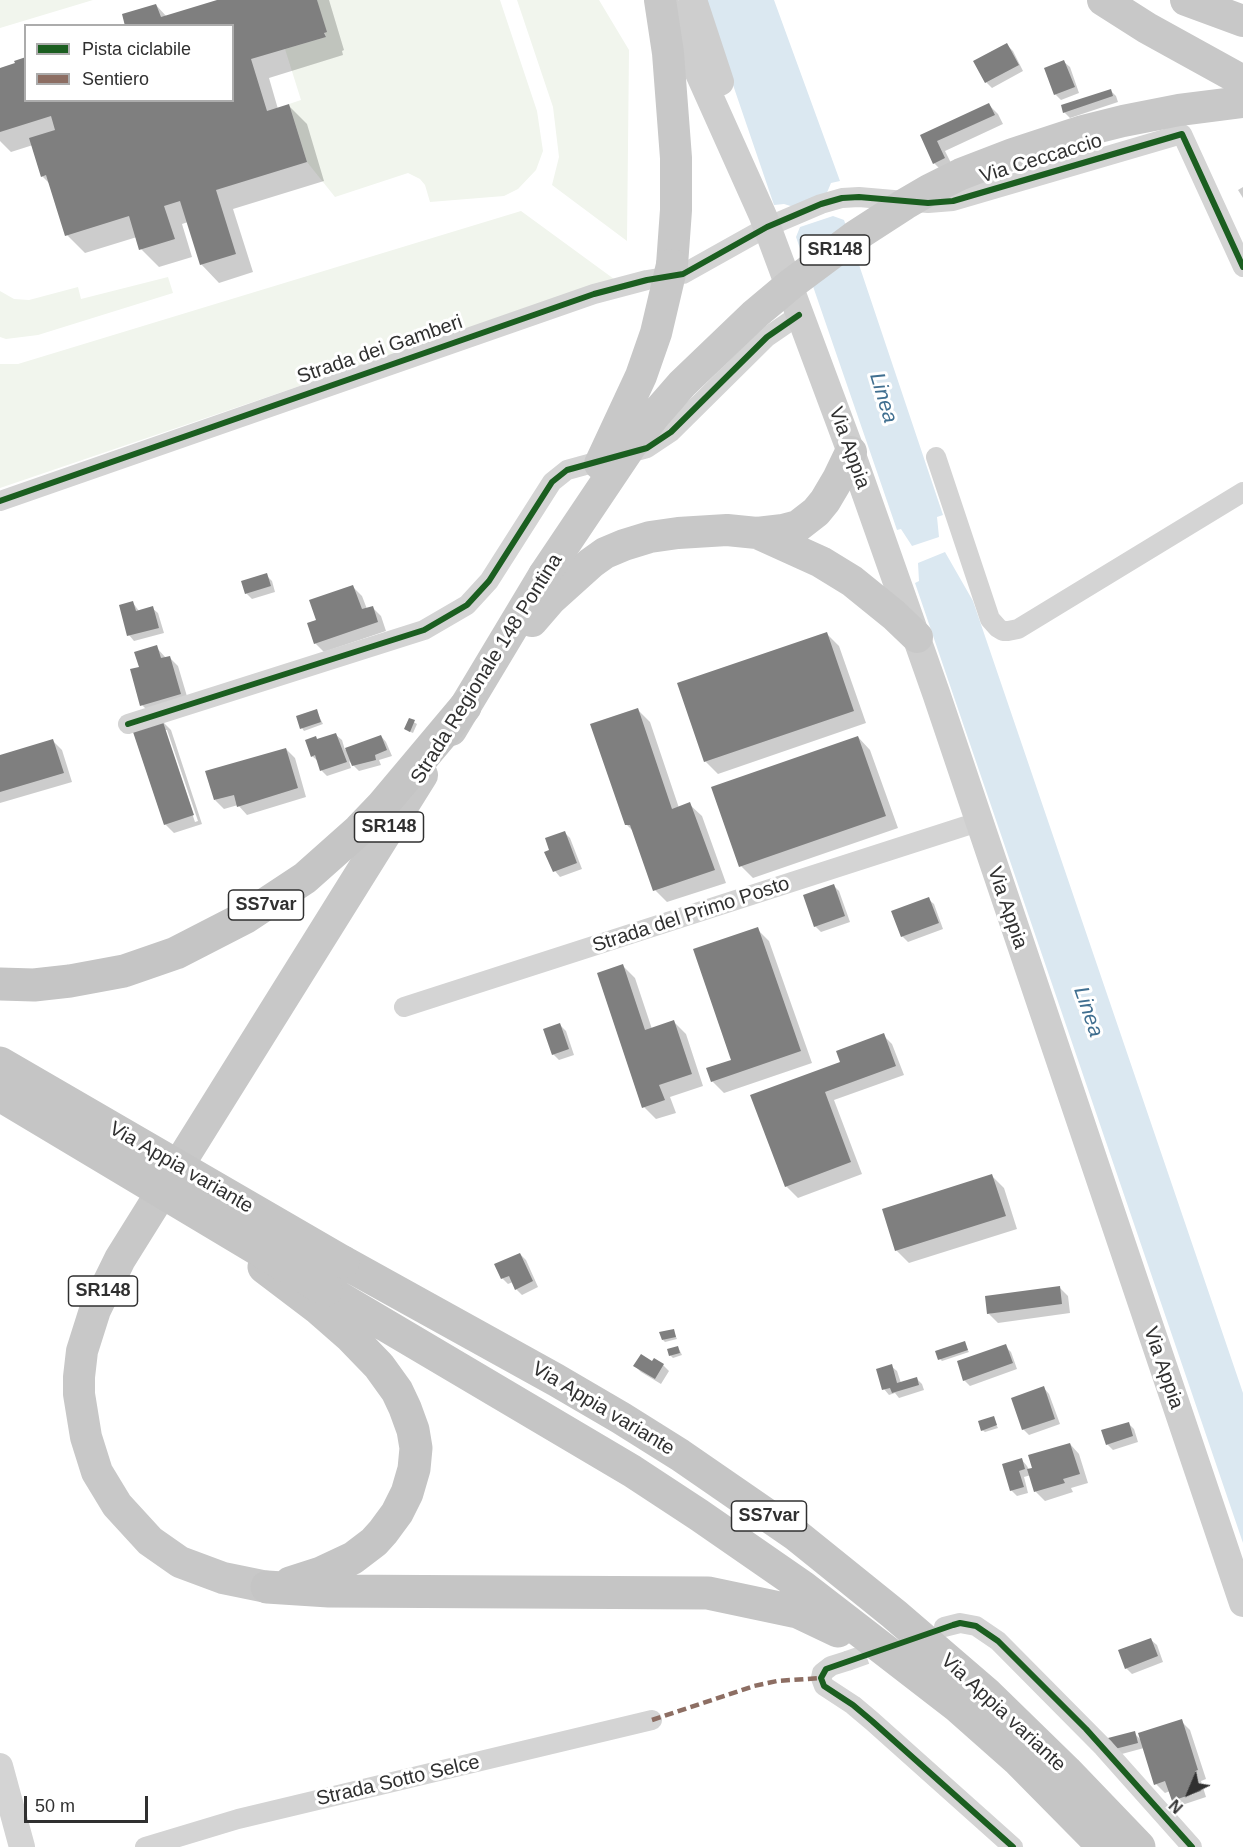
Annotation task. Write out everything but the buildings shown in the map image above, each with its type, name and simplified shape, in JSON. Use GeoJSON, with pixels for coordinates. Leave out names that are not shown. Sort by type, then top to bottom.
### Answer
{"type":"FeatureCollection","features":[{"type":"Feature","properties":{"kind":"highway","name":"SS7var"},"geometry":{"type":"LineString","coordinates":[[0,984],[34,985],[124,971],[177,953],[246,917],[305,878],[353,836],[465,707]]}},
{"type":"Feature","properties":{"kind":"highway","name":"Via Appia variante"},"geometry":{"type":"LineString","coordinates":[[0,1063],[343,1262],[621,1418],[796,1535],[987,1694],[1139,1847]]}},
{"type":"Feature","properties":{"kind":"highway","name":"Via Appia variante"},"geometry":{"type":"LineString","coordinates":[[0,1095],[169,1196],[322,1299],[591,1447],[739,1541],[811,1593],[963,1711],[1018,1760],[1104,1847]]}},
{"type":"Feature","properties":{"kind":"highway"},"geometry":{"type":"LineString","coordinates":[[267,1587],[303,1580],[353,1558],[364,1550],[383,1532],[398,1513],[414,1469],[416,1448],[413,1430],[397,1391],[322,1299]]}},
{"type":"Feature","properties":{"kind":"highway"},"geometry":{"type":"LineString","coordinates":[[267,1587],[329,1591],[708,1593],[798,1612],[842,1633],[882,1658],[1018,1760]]}},
{"type":"Feature","properties":{"kind":"main road","name":"Via Appia"},"geometry":{"type":"LineString","coordinates":[[661,0],[771,220]]}},
{"type":"Feature","properties":{"kind":"main road","name":"SR148"},"geometry":{"type":"LineString","coordinates":[[544,575],[610,445],[641,376],[656,333],[672,265],[676,210],[676,158],[673,102],[661,0]]}},
{"type":"Feature","properties":{"kind":"main road","name":"Via Appia"},"geometry":{"type":"LineString","coordinates":[[693,0],[771,220],[799,315],[917,637],[1243,1603]]}},
{"type":"Feature","properties":{"kind":"main road"},"geometry":{"type":"LineString","coordinates":[[1103,0],[1243,81]]}},
{"type":"Feature","properties":{"kind":"main road"},"geometry":{"type":"LineString","coordinates":[[1186,0],[1243,21]]}},
{"type":"Feature","properties":{"kind":"main road","name":"Strada Regionale 148 Pontina"},"geometry":{"type":"LineString","coordinates":[[267,1587],[223,1578],[180,1562],[150,1541],[129,1520],[107,1490],[90,1454],[82,1416],[79,1377],[82,1351],[91,1321],[113,1270],[465,707],[544,575],[630,447],[682,384],[754,315],[854,237],[929,190],[961,174],[1013,154],[1102,126],[1179,110],[1243,102]]}},
{"type":"Feature","properties":{"kind":"main road","name":"SR148"},"geometry":{"type":"LineString","coordinates":[[465,707],[551,598],[605,553],[650,537],[701,530],[757,533],[798,526],[825,501],[851,452]]}},
{"type":"Feature","properties":{"kind":"main road","name":"SR148"},"geometry":{"type":"LineString","coordinates":[[757,533],[821,562],[852,581],[917,637]]}},
{"type":"Feature","properties":{"kind":"street"},"geometry":{"type":"LineString","coordinates":[[1243,118],[1209,115],[1196,120],[1182,134],[1243,267]]}},
{"type":"Feature","properties":{"kind":"street","name":"Via Ceccaccio"},"geometry":{"type":"LineString","coordinates":[[771,220],[842,198],[867,197],[928,203],[953,201],[1182,134]]}},
{"type":"Feature","properties":{"kind":"street","name":"Strada dei Gamberi"},"geometry":{"type":"LineString","coordinates":[[0,501],[594,294],[647,280],[683,274],[771,220]]}},
{"type":"Feature","properties":{"kind":"street"},"geometry":{"type":"LineString","coordinates":[[129,724],[424,630],[467,605],[489,581],[552,482],[567,470],[647,448],[671,432],[767,337],[799,315]]}},
{"type":"Feature","properties":{"kind":"street"},"geometry":{"type":"LineString","coordinates":[[936,457],[990,619],[998,628],[1008,632],[1243,492]]}},
{"type":"Feature","properties":{"kind":"street","name":"Strada del Primo Posto"},"geometry":{"type":"LineString","coordinates":[[404,1007],[978,822]]}},
{"type":"Feature","properties":{"kind":"street"},"geometry":{"type":"LineString","coordinates":[[944,1627],[960,1623],[976,1626],[998,1641],[1103,1747],[1192,1847]]}},
{"type":"Feature","properties":{"kind":"street"},"geometry":{"type":"LineString","coordinates":[[847,1661],[831,1666],[822,1673],[824,1686],[872,1721],[1014,1847]]}},
{"type":"Feature","properties":{"kind":"street","name":"Strada Sotto Selce"},"geometry":{"type":"LineString","coordinates":[[145,1847],[238,1819],[652,1720]]}},
{"type":"Feature","properties":{"kind":"street"},"geometry":{"type":"LineString","coordinates":[[0,1766],[22,1847]]}},
{"type":"Feature","properties":{"kind":"shaded area"},"geometry":{"type":"Polygon","coordinates":[[[0,0],[93,0],[0,28],[0,0]]]}},
{"type":"Feature","properties":{"kind":"shaded area"},"geometry":{"type":"Polygon","coordinates":[[[317,0],[500,0],[537,111],[543,151],[536,170],[518,189],[504,196],[430,202],[425,185],[420,179],[408,173],[335,197],[307,162],[289,104],[301,100],[285,49],[326,37],[317,0]]]}},
{"type":"Feature","properties":{"kind":"shaded area"},"geometry":{"type":"Polygon","coordinates":[[[517,0],[599,0],[629,50],[627,241],[552,185],[559,157],[553,107],[517,0]]]}},
{"type":"Feature","properties":{"kind":"shaded area"},"geometry":{"type":"Polygon","coordinates":[[[521,211],[614,279],[0,488],[0,364],[18,364],[521,211]]]}},
{"type":"Feature","properties":{"kind":"shaded area"},"geometry":{"type":"Polygon","coordinates":[[[168,277],[173,293],[38,335],[6,339],[0,337],[0,291],[14,299],[29,300],[78,287],[81,299],[168,277]]]}},
{"type":"Feature","properties":{"kind":"water"},"geometry":{"type":"Polygon","coordinates":[[[704,0],[774,0],[840,181],[831,183],[826,195],[794,207],[784,204],[774,205],[704,0]]]}},
{"type":"Feature","properties":{"kind":"water","name":"Linea"},"geometry":{"type":"Polygon","coordinates":[[[833,216],[844,220],[943,515],[937,517],[939,537],[912,546],[901,529],[897,530],[796,237],[800,227],[833,216]]]}},
{"type":"Feature","properties":{"kind":"water","name":"Linea"},"geometry":{"type":"Polygon","coordinates":[[[945,552],[973,601],[1243,1393],[1243,1543],[915,583],[919,581],[918,563],[945,552]]]}},
{"type":"Feature","properties":{"kind":"tunnel"},"geometry":{"type":"LineString","coordinates":[[847,1661],[927,1633]]}},
{"type":"Feature","properties":{"kind":"marked path"},"geometry":{"type":"LineString","coordinates":[[652,1720],[754,1686],[777,1681],[821,1678]]}},
{"type":"Feature","properties":{"kind":"cycle path"},"geometry":{"type":"LineString","coordinates":[[0,501],[594,294],[647,280],[683,274],[767,227],[821,204],[842,198],[859,197],[928,203],[953,201],[1182,134],[1243,267]]}},
{"type":"Feature","properties":{"kind":"cycle path"},"geometry":{"type":"LineString","coordinates":[[128,724],[424,630],[467,605],[489,581],[552,482],[567,470],[647,448],[671,432],[767,337],[799,315]]}},
{"type":"Feature","properties":{"kind":"cycle path"},"geometry":{"type":"LineString","coordinates":[[1013,1847],[872,1721],[824,1686],[821,1678],[826,1669],[953,1625],[960,1623],[976,1626],[998,1641],[1086,1729],[1192,1847]]}}]}
